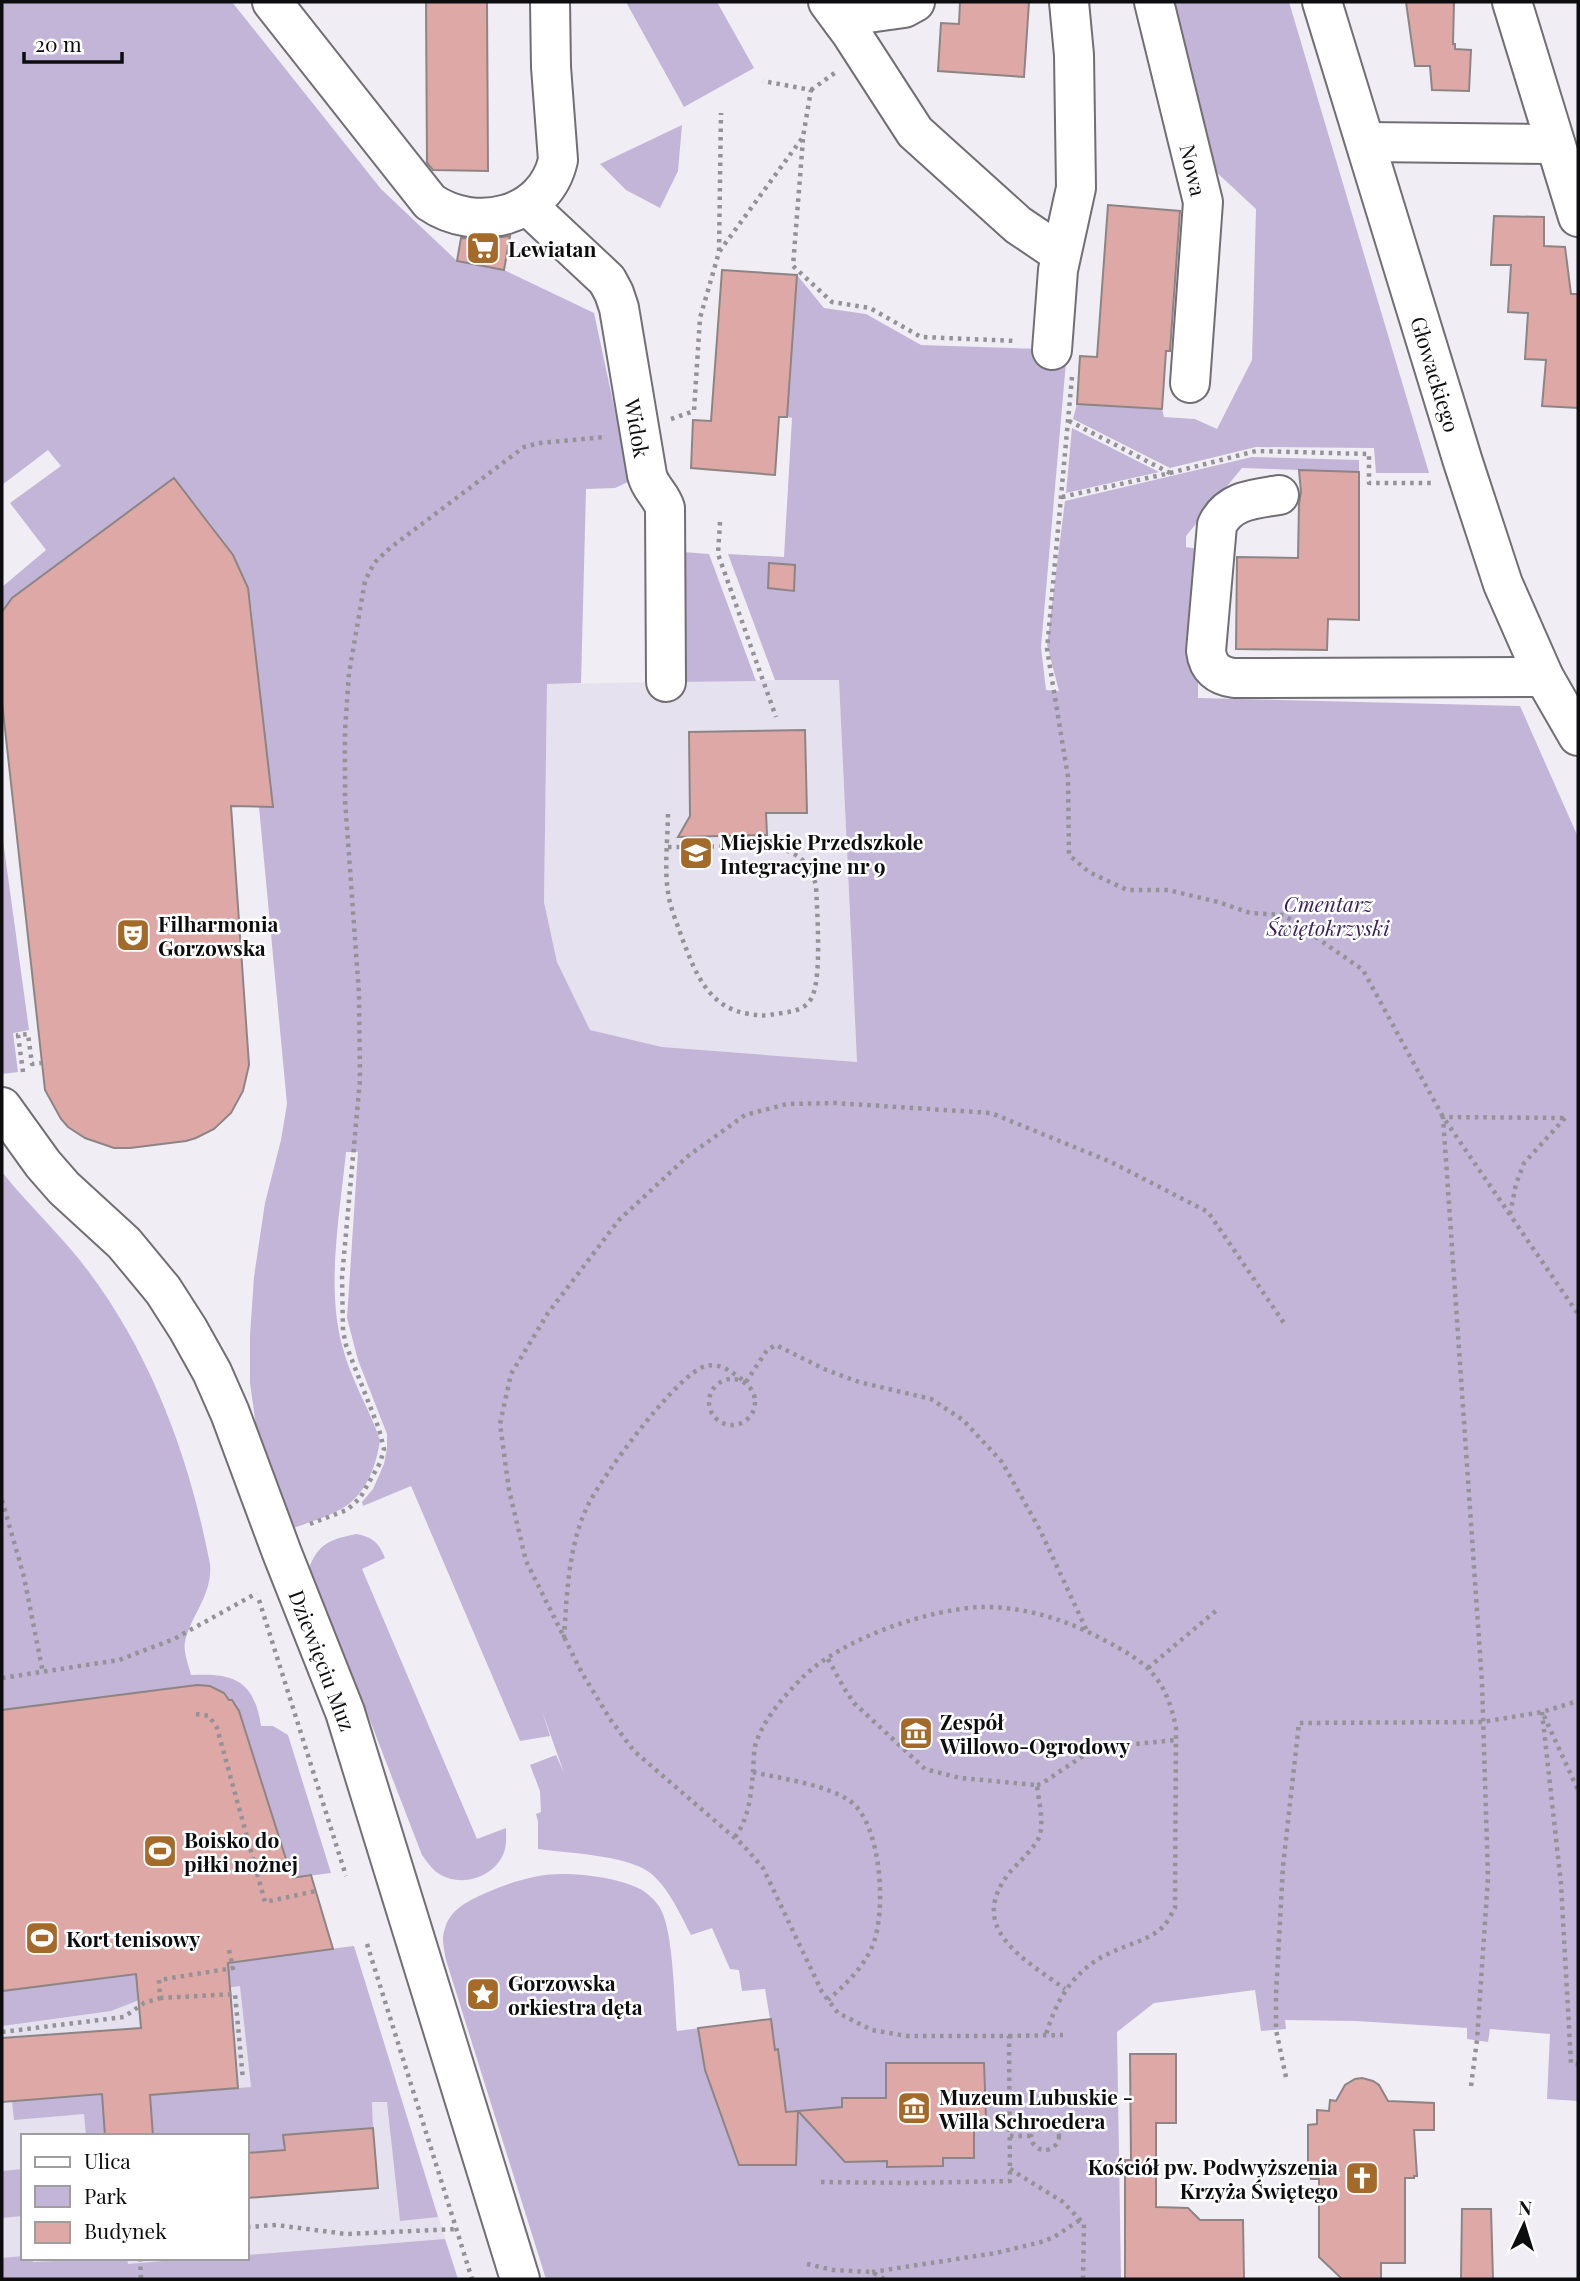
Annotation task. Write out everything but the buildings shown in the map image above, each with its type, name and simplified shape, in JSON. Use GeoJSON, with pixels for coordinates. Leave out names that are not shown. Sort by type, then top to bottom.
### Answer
{"type":"FeatureCollection","features":[{"type":"Feature","properties":{"kind":"street"},"geometry":{"type":"LineString","coordinates":[[272,2],[430,202],[449,213],[475,218],[502,215],[528,206],[547,187],[554,174],[558,160],[551,67],[550,2]]}},
{"type":"Feature","properties":{"kind":"street"},"geometry":{"type":"LineString","coordinates":[[835,12],[868,13],[904,8],[915,2]]}},
{"type":"Feature","properties":{"kind":"street"},"geometry":{"type":"LineString","coordinates":[[1052,350],[1058,270],[1076,188],[1074,55],[1069,2]]}},
{"type":"Feature","properties":{"kind":"street","name":"Nowa"},"geometry":{"type":"LineString","coordinates":[[1154,2],[1203,202],[1190,383]]}},
{"type":"Feature","properties":{"kind":"street","name":"Głowackiego"},"geometry":{"type":"LineString","coordinates":[[1322,2],[1469,483],[1503,584],[1544,677],[1578,736]]}},
{"type":"Feature","properties":{"kind":"street"},"geometry":{"type":"LineString","coordinates":[[1512,2],[1578,217]]}},
{"type":"Feature","properties":{"kind":"street"},"geometry":{"type":"LineString","coordinates":[[835,12],[915,132],[1018,225],[1061,254]]}},
{"type":"Feature","properties":{"kind":"street"},"geometry":{"type":"LineString","coordinates":[[1366,142],[1554,144]]}},
{"type":"Feature","properties":{"kind":"street","name":"Widok"},"geometry":{"type":"LineString","coordinates":[[528,206],[607,280],[619,307],[623,434],[665,508],[666,682]]}},
{"type":"Feature","properties":{"kind":"street"},"geometry":{"type":"LineString","coordinates":[[1279,495],[1239,503],[1225,512],[1217,525],[1206,651],[1208,661],[1216,672],[1234,678],[1544,677]]}},
{"type":"Feature","properties":{"kind":"street","name":"Dziewięciu Muz"},"geometry":{"type":"LineString","coordinates":[[2,1107],[64,1188],[124,1243],[163,1290],[212,1372],[345,1712],[520,2279]]}},
{"type":"Feature","properties":{"kind":"path"},"geometry":{"type":"LineString","coordinates":[[763,81],[811,90],[803,137],[793,266],[832,302],[870,308],[921,337],[978,339]]}},
{"type":"Feature","properties":{"kind":"path"},"geometry":{"type":"LineString","coordinates":[[276,1538],[347,1510],[360,1498],[370,1483],[384,1449],[379,1429],[346,1345],[341,1303],[360,1080],[359,994],[345,800],[345,731],[349,673],[365,581],[374,564],[390,548],[524,447],[623,434],[694,411],[699,317],[719,252],[721,114]]}},
{"type":"Feature","properties":{"kind":"path"},"geometry":{"type":"LineString","coordinates":[[719,252],[803,137]]}},
{"type":"Feature","properties":{"kind":"path"},"geometry":{"type":"LineString","coordinates":[[1070,399],[1047,649],[1068,777],[1069,855],[1089,872],[1127,890],[1168,890],[1250,913],[1284,915],[1363,970],[1443,1117],[1578,1314]]}},
{"type":"Feature","properties":{"kind":"path"},"geometry":{"type":"LineString","coordinates":[[1069,421],[1170,473]]}},
{"type":"Feature","properties":{"kind":"path"},"geometry":{"type":"LineString","coordinates":[[1062,496],[1256,451],[1369,454],[1368,483],[1469,483]]}},
{"type":"Feature","properties":{"kind":"path"},"geometry":{"type":"LineString","coordinates":[[720,522],[718,554],[776,718]]}},
{"type":"Feature","properties":{"kind":"path"},"geometry":{"type":"LineString","coordinates":[[668,811],[667,891],[692,965],[704,988],[716,1000],[738,1012],[762,1016],[798,1010],[806,1006],[817,983],[816,886],[812,872],[802,858],[774,846],[668,847]]}},
{"type":"Feature","properties":{"kind":"path"},"geometry":{"type":"LineString","coordinates":[[23,1072],[18,1035],[28,1034],[32,1065],[41,1063]]}},
{"type":"Feature","properties":{"kind":"path"},"geometry":{"type":"LineString","coordinates":[[1063,2035],[907,2036],[872,2030],[838,2013],[828,2000],[763,1868],[734,1838],[634,1751],[610,1719],[564,1639],[526,1561],[509,1490],[500,1424],[511,1374],[548,1313],[619,1220],[688,1156],[745,1115],[787,1104],[835,1103],[991,1113],[1111,1162],[1208,1212],[1284,1323]]}},
{"type":"Feature","properties":{"kind":"path"},"geometry":{"type":"LineString","coordinates":[[1443,1117],[1565,1118],[1524,1163],[1516,1184],[1510,1215]]}},
{"type":"Feature","properties":{"kind":"path"},"geometry":{"type":"LineString","coordinates":[[1443,1117],[1482,1683],[1488,1878],[1477,2040],[1471,2086]]}},
{"type":"Feature","properties":{"kind":"path"},"geometry":{"type":"LineString","coordinates":[[745,1381],[769,1347],[776,1345],[847,1378],[931,1399],[963,1420],[1002,1462],[1040,1530],[1088,1632]]}},
{"type":"Feature","properties":{"kind":"path"},"geometry":{"type":"LineString","coordinates":[[564,1639],[568,1573],[572,1555],[587,1507],[608,1471],[670,1394],[694,1371],[713,1364],[745,1381],[754,1393],[756,1401],[751,1416],[737,1424],[722,1423],[716,1419],[709,1405],[711,1391],[729,1378],[745,1381]]}},
{"type":"Feature","properties":{"kind":"path"},"geometry":{"type":"LineString","coordinates":[[2,1500],[24,1577],[43,1673]]}},
{"type":"Feature","properties":{"kind":"path"},"geometry":{"type":"LineString","coordinates":[[254,1583],[346,1876]]}},
{"type":"Feature","properties":{"kind":"path"},"geometry":{"type":"LineString","coordinates":[[2,1678],[119,1660],[174,1639],[257,1593]]}},
{"type":"Feature","properties":{"kind":"path"},"geometry":{"type":"LineString","coordinates":[[734,1838],[742,1827],[747,1812],[757,1741],[775,1708],[805,1675],[841,1648],[888,1627],[949,1612],[985,1607],[1025,1611],[1059,1620],[1121,1649],[1154,1673],[1171,1704],[1176,1740],[1175,1908],[1164,1926],[1143,1940],[1109,1953],[1088,1966],[1065,1989],[1051,2015],[1046,2035]]}},
{"type":"Feature","properties":{"kind":"path"},"geometry":{"type":"LineString","coordinates":[[1148,1668],[1218,1609]]}},
{"type":"Feature","properties":{"kind":"path"},"geometry":{"type":"LineString","coordinates":[[828,1658],[855,1703],[925,1769],[960,1778],[1041,1784],[1096,1748],[1176,1740]]}},
{"type":"Feature","properties":{"kind":"path"},"geometry":{"type":"LineString","coordinates":[[1286,2077],[1276,2030],[1276,1994],[1283,1866],[1299,1723],[1482,1723],[1542,1712],[1578,1701]]}},
{"type":"Feature","properties":{"kind":"path"},"geometry":{"type":"LineString","coordinates":[[1542,1712],[1578,1790]]}},
{"type":"Feature","properties":{"kind":"path"},"geometry":{"type":"LineString","coordinates":[[1542,1712],[1561,1884],[1571,2063],[1578,2064]]}},
{"type":"Feature","properties":{"kind":"path"},"geometry":{"type":"LineString","coordinates":[[196,1714],[209,1716],[217,1728],[265,1902],[316,1891]]}},
{"type":"Feature","properties":{"kind":"path"},"geometry":{"type":"LineString","coordinates":[[753,1772],[837,1793],[861,1811],[870,1830],[876,1856],[879,1925],[873,1946],[860,1970],[828,2000]]}},
{"type":"Feature","properties":{"kind":"path"},"geometry":{"type":"LineString","coordinates":[[1037,1784],[1041,1833],[997,1891],[993,1909],[994,1921],[1002,1938],[1065,1989]]}},
{"type":"Feature","properties":{"kind":"path"},"geometry":{"type":"LineString","coordinates":[[367,1944],[472,2279]]}},
{"type":"Feature","properties":{"kind":"path"},"geometry":{"type":"LineString","coordinates":[[160,1998],[159,1980],[233,1968],[229,1950]]}},
{"type":"Feature","properties":{"kind":"path"},"geometry":{"type":"LineString","coordinates":[[2,2032],[124,2017],[144,2003],[160,1998],[234,1994],[243,2080]]}},
{"type":"Feature","properties":{"kind":"path"},"geometry":{"type":"LineString","coordinates":[[821,2182],[1010,2181],[1009,2035]]}},
{"type":"Feature","properties":{"kind":"path"},"geometry":{"type":"LineString","coordinates":[[1045,2122],[1053,2125],[1059,2136],[1056,2145],[1044,2150],[1032,2143],[1031,2136],[1032,2129],[1045,2122]]}},
{"type":"Feature","properties":{"kind":"path"},"geometry":{"type":"LineString","coordinates":[[1010,2136],[1031,2136]]}},
{"type":"Feature","properties":{"kind":"path"},"geometry":{"type":"LineString","coordinates":[[1010,2169],[1063,2202],[1084,2224],[1083,2279]]}},
{"type":"Feature","properties":{"kind":"path"},"geometry":{"type":"LineString","coordinates":[[807,2264],[833,2270],[872,2272],[996,2253],[1054,2237],[1080,2220]]}},
{"type":"Feature","properties":{"kind":"path"},"geometry":{"type":"LineString","coordinates":[[248,2227],[276,2225],[346,2234],[457,2229]]}},
{"type":"Feature","properties":{"kind":"path"},"geometry":{"type":"LineString","coordinates":[[139,2260],[141,2279]]}},
{"type":"Feature","properties":{"kind":"path"},"geometry":{"type":"LineString","coordinates":[[872,2272],[884,2279]]}},
{"type":"Feature","properties":{"kind":"shaded area","name":"Miejskie Przedszkole Integracyjne nr 9"},"geometry":{"type":"Polygon","coordinates":[[[839,679],[857,1062],[662,1047],[590,1030],[557,962],[544,902],[547,684],[839,679]]]}},
{"type":"Feature","properties":{"kind":"shaded area"},"geometry":{"type":"Polygon","coordinates":[[[357,1957],[458,2279],[2,2279],[2,2006],[357,1957]]]}},
{"type":"Feature","properties":{"kind":"green space","name":"Cmentarz Świętokrzyski"},"geometry":{"type":"Polygon","coordinates":[[[2,2],[232,2],[381,189],[457,261],[504,270],[594,313],[630,481],[615,488],[586,489],[581,683],[547,684],[544,902],[557,962],[590,1030],[662,1047],[857,1062],[839,680],[775,680],[728,554],[784,557],[792,418],[787,417],[797,275],[824,308],[866,314],[921,345],[1042,349],[1066,362],[1041,647],[1046,690],[1059,691],[1047,645],[1065,501],[1252,457],[1359,460],[1359,472],[1242,468],[1186,536],[1186,547],[1198,549],[1198,698],[1520,706],[1578,837],[1578,2101],[1547,2099],[1550,2034],[1490,2029],[1488,2042],[1467,2039],[1467,2028],[1356,2021],[1285,2020],[1286,2029],[1261,2031],[1255,1990],[1154,2003],[1117,2032],[1121,2279],[546,2279],[446,1960],[443,1936],[452,1915],[475,1898],[528,1878],[572,1874],[615,1880],[646,1893],[663,1915],[670,1946],[677,2031],[770,2019],[765,1989],[742,1991],[739,1970],[730,1969],[712,1928],[691,1935],[668,1893],[649,1872],[639,1866],[611,1858],[538,1849],[536,1814],[541,1812],[540,1791],[530,1765],[556,1755],[564,1773],[542,1711],[550,1736],[520,1741],[411,1486],[363,1506],[362,1502],[373,1489],[384,1464],[387,1434],[358,1360],[347,1318],[358,1152],[346,1152],[336,1249],[335,1299],[345,1357],[380,1440],[379,1449],[370,1476],[353,1500],[333,1513],[286,1531],[257,1433],[250,1383],[254,1277],[265,1203],[287,1104],[259,807],[272,807],[251,606],[246,587],[230,553],[174,478],[12,598],[2,612],[2,587],[46,550],[10,503],[61,466],[48,450],[2,485],[2,2]]]}},
{"type":"Feature","properties":{"kind":"green space"},"geometry":{"type":"Polygon","coordinates":[[[626,2],[717,2],[754,68],[684,107],[626,2]]]}},
{"type":"Feature","properties":{"kind":"green space"},"geometry":{"type":"Polygon","coordinates":[[[1175,2],[1289,2],[1429,473],[1376,473],[1374,448],[1256,447],[1170,468],[1073,419],[1077,404],[1162,409],[1164,417],[1195,419],[1217,429],[1252,360],[1256,209],[1213,169],[1175,2]]]}},
{"type":"Feature","properties":{"kind":"green space"},"geometry":{"type":"Polygon","coordinates":[[[682,125],[678,171],[660,208],[626,190],[600,164],[682,125]]]}},
{"type":"Feature","properties":{"kind":"green space"},"geometry":{"type":"Polygon","coordinates":[[[1072,428],[1159,472],[1066,493],[1072,428]]]}},
{"type":"Feature","properties":{"kind":"green space"},"geometry":{"type":"Polygon","coordinates":[[[683,552],[709,554],[756,681],[676,682],[683,552]]]}},
{"type":"Feature","properties":{"kind":"green space"},"geometry":{"type":"Polygon","coordinates":[[[2,833],[29,1030],[13,1033],[18,1072],[2,1074],[2,833]]]}},
{"type":"Feature","properties":{"kind":"green space"},"geometry":{"type":"Polygon","coordinates":[[[2,1172],[89,1272],[112,1305],[150,1375],[180,1449],[202,1525],[210,1564],[205,1595],[185,1642],[185,1654],[191,1675],[219,1676],[240,1682],[253,1698],[261,1726],[273,1726],[288,1735],[331,1873],[292,1878],[239,1712],[224,1693],[197,1685],[2,1710],[2,1172]]]}},
{"type":"Feature","properties":{"kind":"green space"},"geometry":{"type":"Polygon","coordinates":[[[356,1534],[375,1542],[385,1558],[362,1569],[477,1839],[506,1828],[503,1855],[492,1869],[476,1878],[458,1880],[441,1875],[422,1855],[359,1692],[347,1680],[309,1569],[316,1554],[326,1544],[356,1534]]]}},
{"type":"Feature","properties":{"kind":"green space"},"geometry":{"type":"Polygon","coordinates":[[[354,1946],[438,2217],[400,2221],[387,2102],[372,2102],[373,2128],[283,2136],[285,2150],[248,2153],[248,2134],[153,2134],[150,2095],[251,2087],[240,1986],[149,1996],[111,2011],[2,2026],[2,1991],[354,1946]]]}},
{"type":"Feature","properties":{"kind":"green space"},"geometry":{"type":"Polygon","coordinates":[[[102,2094],[105,2134],[86,2134],[84,2114],[14,2120],[12,2101],[102,2094]]]}},
{"type":"Feature","properties":{"kind":"green space"},"geometry":{"type":"Polygon","coordinates":[[[21,2169],[21,2216],[2,2218],[2,2171],[21,2169]]]}},
{"type":"Feature","properties":{"kind":"green space"},"geometry":{"type":"Polygon","coordinates":[[[445,2239],[458,2279],[2,2279],[2,2258],[21,2256],[21,2260],[33,2262],[127,2260],[128,2264],[175,2260],[248,2260],[248,2255],[445,2239]]]}},
{"type":"Feature","properties":{"kind":"place","name":"Lewiatan"},"geometry":{"type":"Point","coordinates":[483,248]}},
{"type":"Feature","properties":{"kind":"place","name":"Miejskie Przedszkole Integracyjne nr 9"},"geometry":{"type":"Point","coordinates":[696,853]}},
{"type":"Feature","properties":{"kind":"place","name":"Filharmonia Gorzowska"},"geometry":{"type":"Point","coordinates":[133,935]}},
{"type":"Feature","properties":{"kind":"place","name":"Zespół Willowo-Ogrodowy"},"geometry":{"type":"Point","coordinates":[916,1733]}},
{"type":"Feature","properties":{"kind":"place","name":"Boisko do piłki nożnej"},"geometry":{"type":"Point","coordinates":[160,1851]}},
{"type":"Feature","properties":{"kind":"place","name":"Kort tenisowy"},"geometry":{"type":"Point","coordinates":[42,1938]}},
{"type":"Feature","properties":{"kind":"place","name":"Gorzowska orkiestra dęta"},"geometry":{"type":"Point","coordinates":[483,1994]}},
{"type":"Feature","properties":{"kind":"place","name":"Muzeum Lubuskie - Willa Schroedera"},"geometry":{"type":"Point","coordinates":[914,2108]}},
{"type":"Feature","properties":{"kind":"place","name":"Kościół pw. Podwyższenia Krzyża Świętego"},"geometry":{"type":"Point","coordinates":[1362,2178]}}]}
